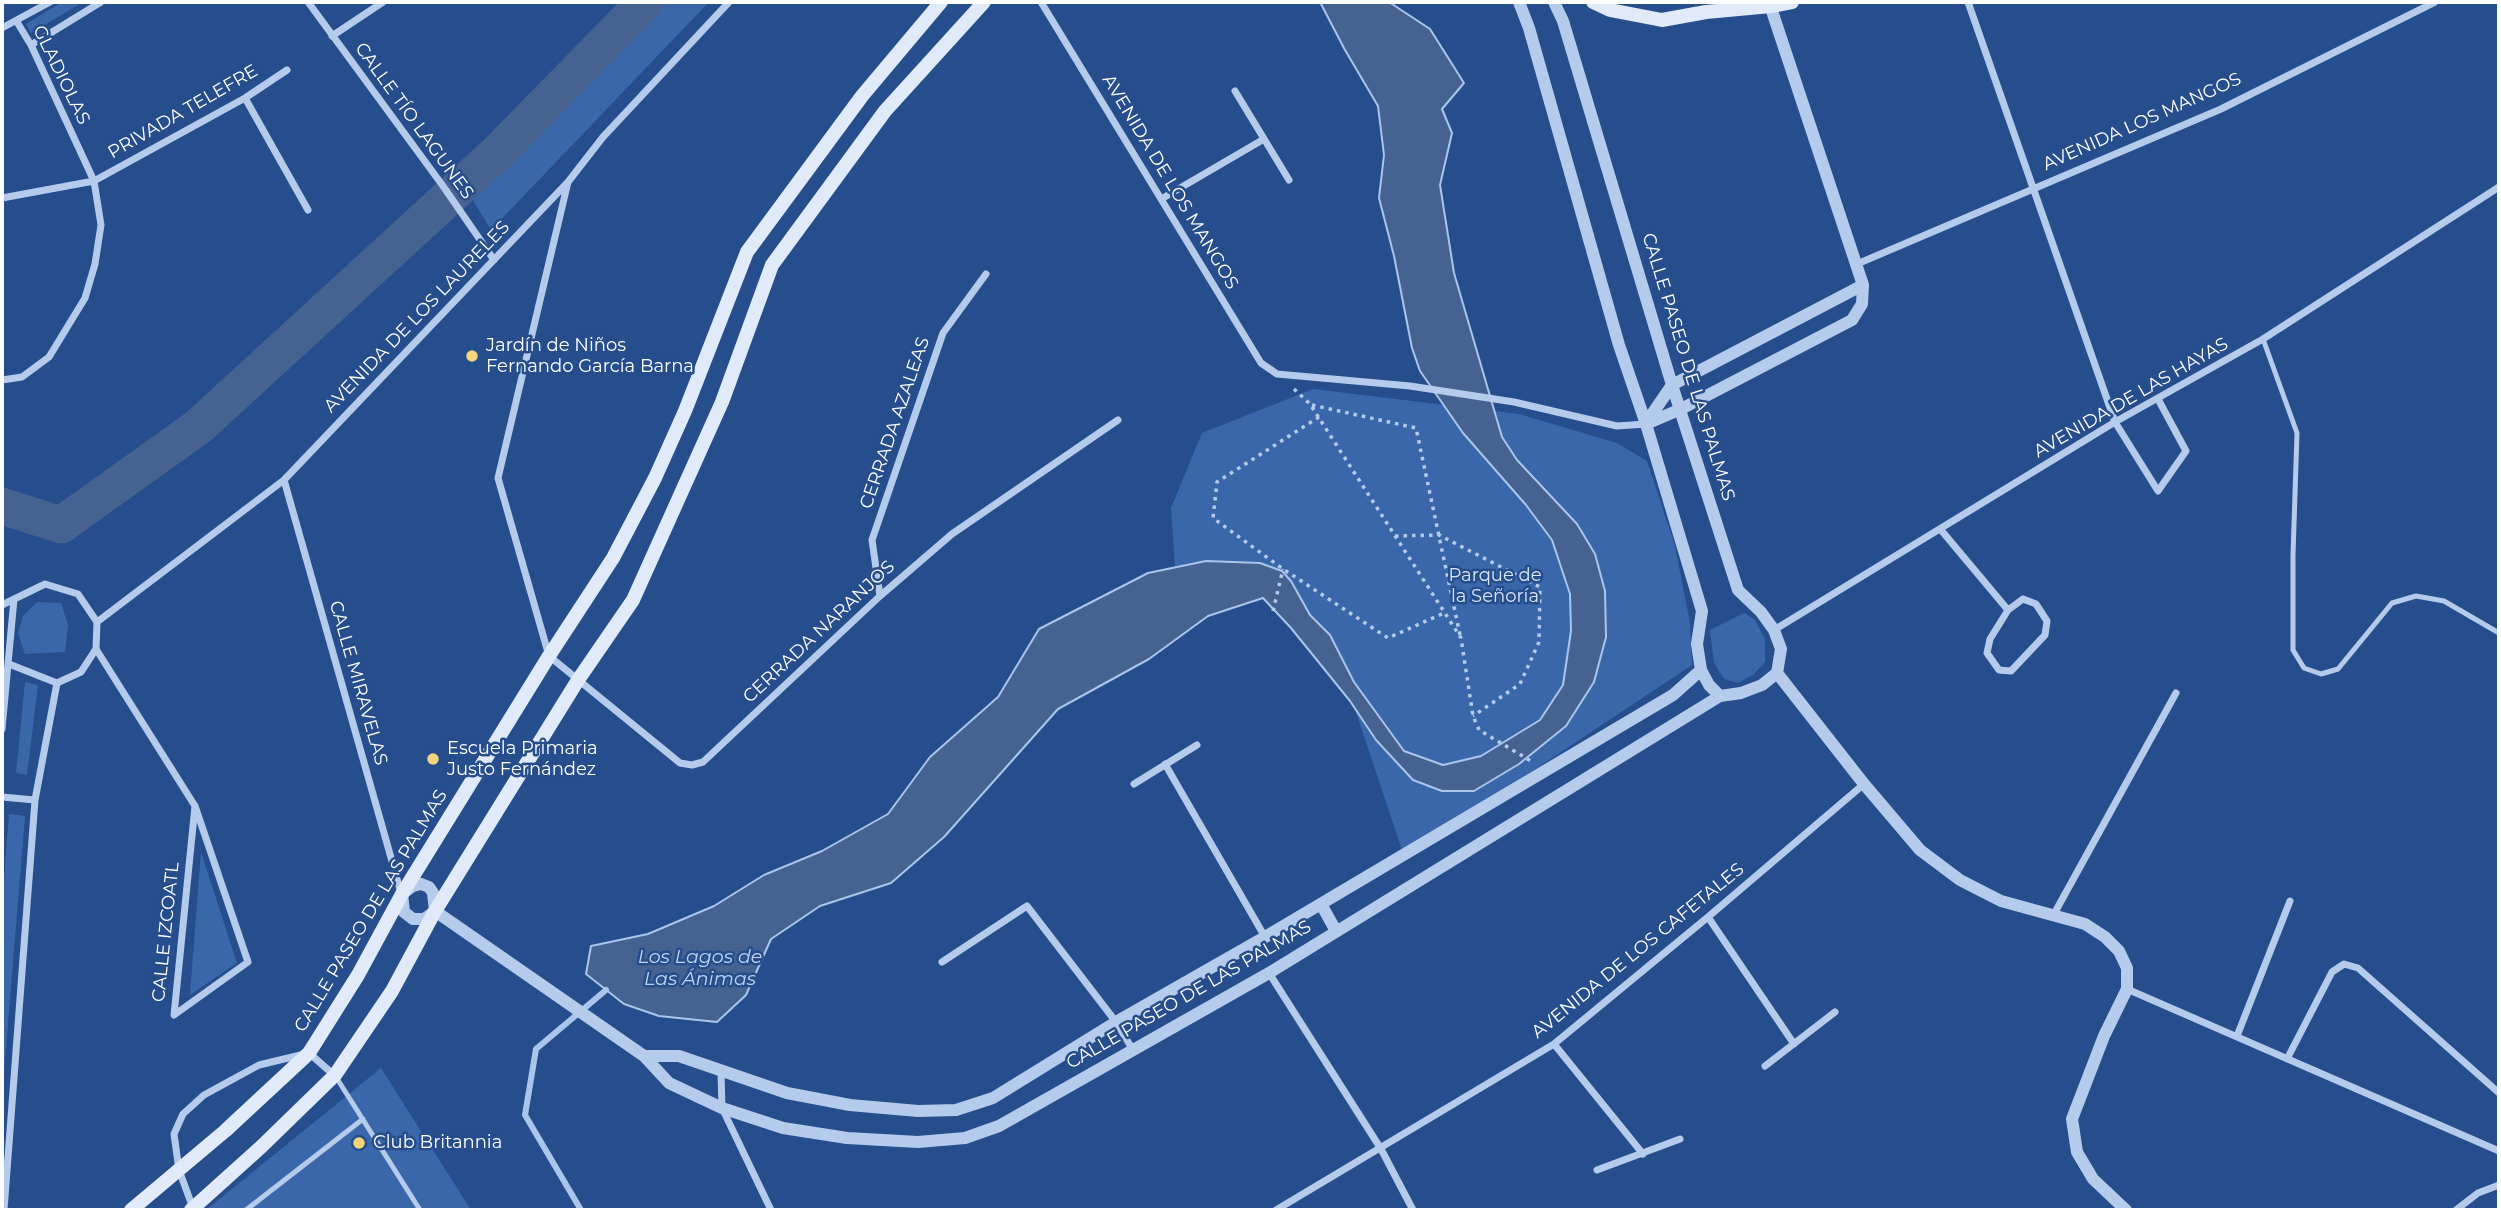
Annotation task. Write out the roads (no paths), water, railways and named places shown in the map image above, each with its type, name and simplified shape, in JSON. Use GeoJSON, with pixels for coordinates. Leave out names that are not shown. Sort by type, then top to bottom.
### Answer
{"type":"FeatureCollection","features":[{"type":"Feature","properties":{"kind":"main road","name":"CALLE PASEO DE LAS PALMAS"},"geometry":{"type":"LineString","coordinates":[[131,1210],[309,1053],[358,975],[402,894],[548,656],[612,558],[655,478],[685,411],[747,252],[862,96],[941,2]]}},
{"type":"Feature","properties":{"kind":"main road","name":"CALLE PASEO DE LAS PALMAS"},"geometry":{"type":"LineString","coordinates":[[192,1209],[335,1075],[392,991],[436,911],[578,680],[633,600],[722,402],[772,265],[885,111],[984,2]]}},
{"type":"Feature","properties":{"kind":"main road"},"geometry":{"type":"LineString","coordinates":[[1593,2],[1610,10],[1662,20],[1792,2]]}},
{"type":"Feature","properties":{"kind":"street"},"geometry":{"type":"LineString","coordinates":[[2,28],[50,2]]}},
{"type":"Feature","properties":{"kind":"street"},"geometry":{"type":"LineString","coordinates":[[31,45],[101,2]]}},
{"type":"Feature","properties":{"kind":"street","name":"CALLE TÍO LAGUNES"},"geometry":{"type":"LineString","coordinates":[[308,2],[494,260]]}},
{"type":"Feature","properties":{"kind":"street"},"geometry":{"type":"LineString","coordinates":[[332,36],[383,2]]}},
{"type":"Feature","properties":{"kind":"street","name":"AVENIDA DE LOS LAURELES"},"geometry":{"type":"LineString","coordinates":[[97,622],[284,480],[568,182],[603,136],[729,2]]}},
{"type":"Feature","properties":{"kind":"street","name":"AVENIDA DE LOS MANGOS"},"geometry":{"type":"LineString","coordinates":[[1041,2],[1163,198],[1261,363],[1277,374],[1410,386],[1514,402],[1617,426],[1646,424]]}},
{"type":"Feature","properties":{"kind":"street"},"geometry":{"type":"LineString","coordinates":[[1519,2],[1533,41],[1619,345],[1646,424],[1702,611],[1697,644],[1701,670],[1720,696]]}},
{"type":"Feature","properties":{"kind":"street","name":"CALLE PASEO DE LAS PALMAS"},"geometry":{"type":"LineString","coordinates":[[1554,2],[1563,21],[1672,385],[1738,590],[1761,612],[1774,630]]}},
{"type":"Feature","properties":{"kind":"street"},"geometry":{"type":"LineString","coordinates":[[1968,2],[2115,422],[2158,491],[2186,451],[2158,399]]}},
{"type":"Feature","properties":{"kind":"street","name":"AVENIDA LOS MANGOS"},"geometry":{"type":"LineString","coordinates":[[1857,264],[2221,109],[2435,2]]}},
{"type":"Feature","properties":{"kind":"street"},"geometry":{"type":"LineString","coordinates":[[1646,424],[1681,409],[1852,320],[1862,304],[1863,285],[1857,264],[1770,4]]}},
{"type":"Feature","properties":{"kind":"street","name":"GLADIOLAS"},"geometry":{"type":"LineString","coordinates":[[2,380],[22,377],[49,357],[85,298],[95,264],[101,225],[94,181],[31,45],[17,22]]}},
{"type":"Feature","properties":{"kind":"street","name":"PRIVADA TELEFRE"},"geometry":{"type":"LineString","coordinates":[[2,198],[94,181],[245,98],[287,70]]}},
{"type":"Feature","properties":{"kind":"street"},"geometry":{"type":"LineString","coordinates":[[1235,91],[1289,180]]}},
{"type":"Feature","properties":{"kind":"street"},"geometry":{"type":"LineString","coordinates":[[245,98],[308,210]]}},
{"type":"Feature","properties":{"kind":"street"},"geometry":{"type":"LineString","coordinates":[[1163,198],[1264,139]]}},
{"type":"Feature","properties":{"kind":"street"},"geometry":{"type":"LineString","coordinates":[[548,656],[498,478],[568,182]]}},
{"type":"Feature","properties":{"kind":"street","name":"AVENIDA DE LAS HAYAS"},"geometry":{"type":"LineString","coordinates":[[1774,630],[2115,422],[2263,340],[2499,187]]}},
{"type":"Feature","properties":{"kind":"street","name":"CERRADA AZALEAS"},"geometry":{"type":"LineString","coordinates":[[880,596],[872,540],[943,333],[986,274]]}},
{"type":"Feature","properties":{"kind":"street"},"geometry":{"type":"LineString","coordinates":[[1646,424],[1672,385],[1863,285]]}},
{"type":"Feature","properties":{"kind":"street","name":"CERRADA NARANJOS"},"geometry":{"type":"LineString","coordinates":[[548,656],[680,763],[692,765],[703,762],[880,596],[952,534],[1118,420]]}},
{"type":"Feature","properties":{"kind":"street","name":"CALLE MIRAVELAS"},"geometry":{"type":"LineString","coordinates":[[284,480],[402,894]]}},
{"type":"Feature","properties":{"kind":"street"},"geometry":{"type":"LineString","coordinates":[[1941,530],[2008,610]]}},
{"type":"Feature","properties":{"kind":"street"},"geometry":{"type":"LineString","coordinates":[[2,605],[45,584],[78,594],[97,622],[96,649],[81,672],[57,683],[9,664]]}},
{"type":"Feature","properties":{"kind":"street"},"geometry":{"type":"LineString","coordinates":[[2,729],[14,599]]}},
{"type":"Feature","properties":{"kind":"street"},"geometry":{"type":"LineString","coordinates":[[2023,599],[2036,604],[2047,621],[2045,635],[2011,671],[1999,670],[1987,653],[1990,639],[2008,610],[2023,599]]}},
{"type":"Feature","properties":{"kind":"street"},"geometry":{"type":"LineString","coordinates":[[1774,630],[1781,649],[1777,673],[1920,850],[1960,880],[2001,901],[2085,924],[2105,937],[2119,951],[2127,968],[2127,989],[2104,1036],[2072,1119],[2077,1152],[2093,1179],[2112,1205],[2126,1210]]}},
{"type":"Feature","properties":{"kind":"street","name":"CALLE IZCOATL"},"geometry":{"type":"LineString","coordinates":[[96,649],[195,806],[248,962],[174,1015],[195,806]]}},
{"type":"Feature","properties":{"kind":"street","name":"CALLE PASEO DE LAS PALMAS"},"geometry":{"type":"LineString","coordinates":[[644,1056],[678,1056],[787,1093],[849,1105],[918,1111],[956,1110],[993,1098],[1116,1022],[1265,937],[1673,695],[1701,670]]}},
{"type":"Feature","properties":{"kind":"street","name":"CALLE PASEO DE LAS PALMAS"},"geometry":{"type":"LineString","coordinates":[[436,911],[644,1056],[669,1083],[722,1108],[783,1128],[847,1138],[918,1142],[965,1138],[999,1126],[1269,973],[1720,696],[1741,693],[1762,685],[1777,673]]}},
{"type":"Feature","properties":{"kind":"street"},"geometry":{"type":"LineString","coordinates":[[4,1210],[35,800],[57,683]]}},
{"type":"Feature","properties":{"kind":"street"},"geometry":{"type":"LineString","coordinates":[[2054,914],[2176,693]]}},
{"type":"Feature","properties":{"kind":"street"},"geometry":{"type":"LineString","coordinates":[[1134,784],[1197,745]]}},
{"type":"Feature","properties":{"kind":"street"},"geometry":{"type":"LineString","coordinates":[[1165,764],[1265,937]]}},
{"type":"Feature","properties":{"kind":"street","name":"AVENIDA DE LOS CAFETALES"},"geometry":{"type":"LineString","coordinates":[[1276,1210],[1553,1044],[1864,784]]}},
{"type":"Feature","properties":{"kind":"street"},"geometry":{"type":"LineString","coordinates":[[2,797],[35,800]]}},
{"type":"Feature","properties":{"kind":"street"},"geometry":{"type":"LineString","coordinates":[[421,884],[429,887],[433,893],[436,911],[424,919],[413,919],[404,912],[402,894],[413,886],[421,884]]}},
{"type":"Feature","properties":{"kind":"street"},"geometry":{"type":"LineString","coordinates":[[2237,1036],[2290,901]]}},
{"type":"Feature","properties":{"kind":"street"},"geometry":{"type":"LineString","coordinates":[[1321,904],[1336,931]]}},
{"type":"Feature","properties":{"kind":"street"},"geometry":{"type":"LineString","coordinates":[[942,962],[1027,906],[1116,1022],[1133,1051]]}},
{"type":"Feature","properties":{"kind":"street"},"geometry":{"type":"LineString","coordinates":[[1708,917],[1794,1044]]}},
{"type":"Feature","properties":{"kind":"street"},"geometry":{"type":"LineString","coordinates":[[2287,1059],[2332,972],[2344,964],[2358,968],[2499,1093]]}},
{"type":"Feature","properties":{"kind":"street"},"geometry":{"type":"LineString","coordinates":[[1269,973],[1381,1149],[1413,1210]]}},
{"type":"Feature","properties":{"kind":"street"},"geometry":{"type":"LineString","coordinates":[[2127,989],[2499,1152]]}},
{"type":"Feature","properties":{"kind":"street"},"geometry":{"type":"LineString","coordinates":[[1765,1066],[1835,1012]]}},
{"type":"Feature","properties":{"kind":"street"},"geometry":{"type":"LineString","coordinates":[[1553,1044],[1643,1154]]}},
{"type":"Feature","properties":{"kind":"street","name":"CALLE PASEO DE LAS PALMAS"},"geometry":{"type":"LineString","coordinates":[[192,1209],[179,1170],[174,1135],[183,1114],[204,1095],[259,1065],[309,1053],[335,1075]]}},
{"type":"Feature","properties":{"kind":"street"},"geometry":{"type":"LineString","coordinates":[[721,1072],[722,1108],[771,1210]]}},
{"type":"Feature","properties":{"kind":"street"},"geometry":{"type":"LineString","coordinates":[[1597,1170],[1680,1139]]}},
{"type":"Feature","properties":{"kind":"street"},"geometry":{"type":"LineString","coordinates":[[2456,1210],[2479,1193],[2499,1185]]}},
{"type":"Feature","properties":{"kind":"lane"},"geometry":{"type":"LineString","coordinates":[[2263,340],[2297,433],[2293,650],[2304,668],[2321,674],[2339,669],[2392,603],[2416,596],[2444,601],[2499,633]]}},
{"type":"Feature","properties":{"kind":"lane"},"geometry":{"type":"LineString","coordinates":[[335,1075],[420,1210]]}},
{"type":"Feature","properties":{"kind":"lane"},"geometry":{"type":"LineString","coordinates":[[246,1210],[363,1119]]}},
{"type":"Feature","properties":{"kind":"water","name":"Los Lagos de Las Ánimas"},"geometry":{"type":"Polygon","coordinates":[[[1320,2],[1389,2],[1430,29],[1464,83],[1442,109],[1452,133],[1440,185],[1454,273],[1502,437],[1517,460],[1577,524],[1595,554],[1605,591],[1606,637],[1594,682],[1566,726],[1519,764],[1474,791],[1442,791],[1413,780],[1376,740],[1350,701],[1263,598],[1208,616],[1149,659],[1058,709],[944,837],[891,883],[820,906],[771,939],[746,995],[717,1022],[659,1016],[624,1004],[586,974],[591,946],[648,934],[714,906],[764,875],[822,851],[888,814],[930,757],[998,697],[1039,629],[1148,573],[1206,561],[1260,563],[1282,571],[1291,581],[1310,615],[1330,635],[1354,682],[1404,751],[1443,765],[1481,756],[1540,720],[1563,685],[1571,631],[1570,594],[1552,540],[1526,505],[1463,433],[1420,371],[1412,348],[1394,256],[1379,198],[1384,155],[1378,106],[1320,2]]]}},
{"type":"Feature","properties":{"kind":"waterway"},"geometry":{"type":"LineString","coordinates":[[2,506],[61,525],[198,427],[497,153],[645,2]]}},
{"type":"Feature","properties":{"kind":"waterway"},"geometry":{"type":"LineString","coordinates":[[581,1210],[525,1115],[536,1049],[606,990]]}},
{"type":"Feature","properties":{"kind":"place","name":"Jardín de Niños Fernando García Barna"},"geometry":{"type":"Point","coordinates":[472,356]}},
{"type":"Feature","properties":{"kind":"place","name":"Escuela Primaria Justo Fernández"},"geometry":{"type":"Point","coordinates":[433,759]}},
{"type":"Feature","properties":{"kind":"place","name":"Club Britannia"},"geometry":{"type":"Point","coordinates":[359,1143]}},
{"type":"Feature","properties":{"kind":"park label","name":"Parque de la Señoría"},"geometry":{"type":"Point","coordinates":[1495,586]}}]}
